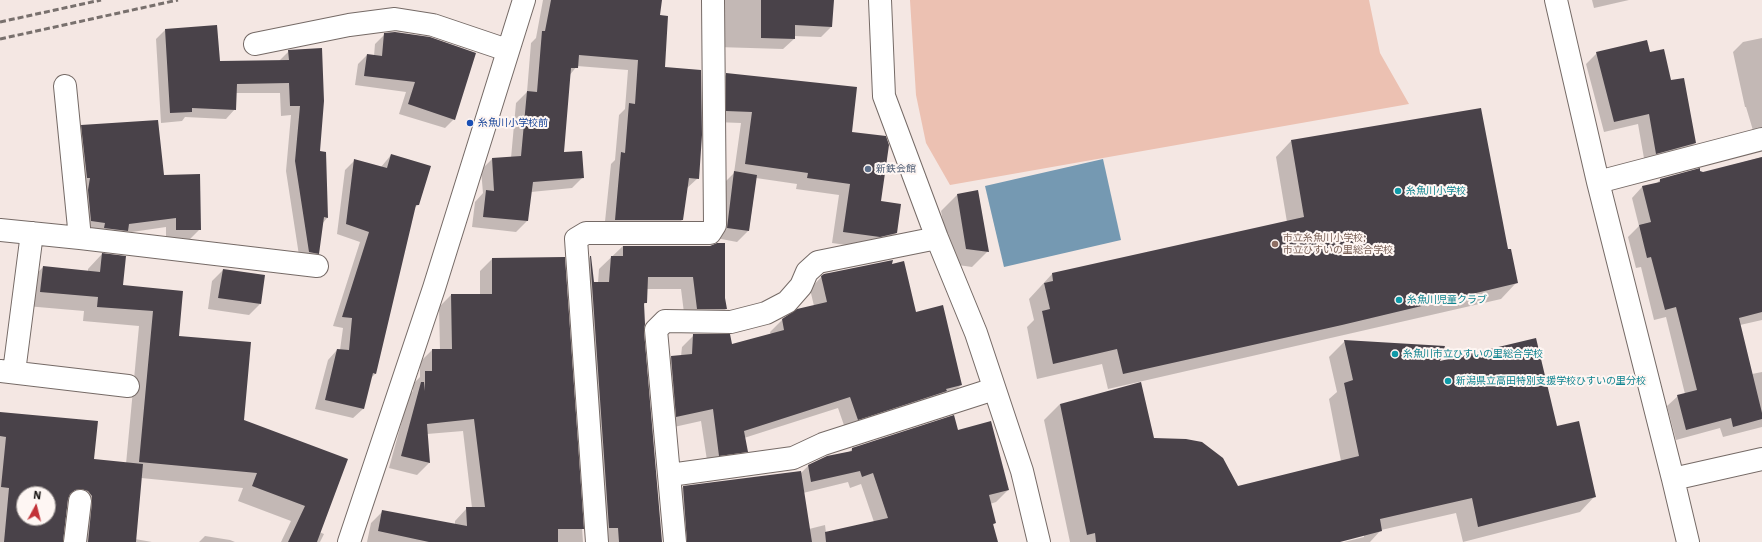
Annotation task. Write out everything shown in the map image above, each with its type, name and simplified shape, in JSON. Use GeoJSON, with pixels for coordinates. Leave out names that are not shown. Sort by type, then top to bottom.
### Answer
{"type":"FeatureCollection","features":[{"type":"Feature","properties":{"kind":"street"},"geometry":{"type":"LineString","coordinates":[[348,542],[434,288],[507,50],[524,0]]}},
{"type":"Feature","properties":{"kind":"street"},"geometry":{"type":"LineString","coordinates":[[597,542],[576,239],[586,233],[710,233],[716,225],[713,0]]}},
{"type":"Feature","properties":{"kind":"street"},"geometry":{"type":"LineString","coordinates":[[880,0],[884,96],[937,238],[976,333],[1022,472],[1039,542]]}},
{"type":"Feature","properties":{"kind":"street"},"geometry":{"type":"LineString","coordinates":[[1556,0],[1598,182],[1688,542]]}},
{"type":"Feature","properties":{"kind":"street"},"geometry":{"type":"LineString","coordinates":[[255,44],[349,25],[395,19],[433,26],[507,50]]}},
{"type":"Feature","properties":{"kind":"street"},"geometry":{"type":"LineString","coordinates":[[65,86],[80,238]]}},
{"type":"Feature","properties":{"kind":"street"},"geometry":{"type":"LineString","coordinates":[[1598,182],[1762,139]]}},
{"type":"Feature","properties":{"kind":"street"},"geometry":{"type":"LineString","coordinates":[[0,230],[317,266]]}},
{"type":"Feature","properties":{"kind":"street"},"geometry":{"type":"LineString","coordinates":[[32,233],[7,371],[128,386]]}},
{"type":"Feature","properties":{"kind":"street"},"geometry":{"type":"LineString","coordinates":[[675,542],[656,330],[665,321],[731,322],[766,313],[787,302],[801,286],[807,272],[818,262],[937,238]]}},
{"type":"Feature","properties":{"kind":"street"},"geometry":{"type":"LineString","coordinates":[[670,475],[793,458],[823,444],[994,388]]}},
{"type":"Feature","properties":{"kind":"street"},"geometry":{"type":"LineString","coordinates":[[1673,480],[1762,459]]}},
{"type":"Feature","properties":{"kind":"street"},"geometry":{"type":"LineString","coordinates":[[75,542],[80,501]]}},
{"type":"Feature","properties":{"kind":"shaded area"},"geometry":{"type":"Polygon","coordinates":[[[910,0],[1369,0],[1380,53],[1409,104],[950,185],[926,143],[916,95],[910,0]]]}},
{"type":"Feature","properties":{"kind":"water"},"geometry":{"type":"Polygon","coordinates":[[[1103,159],[1121,240],[1004,267],[985,186],[1103,159]]]}},
{"type":"Feature","properties":{"kind":"building"},"geometry":{"type":"Polygon","coordinates":[[[551,0],[662,0],[660,15],[668,16],[665,67],[701,70],[702,135],[699,179],[689,178],[683,220],[615,220],[621,152],[625,153],[629,103],[635,104],[638,60],[579,55],[578,68],[571,68],[564,152],[582,151],[584,178],[533,182],[528,221],[483,217],[486,190],[494,191],[492,158],[521,156],[527,91],[537,92],[542,31],[545,31],[551,0]]]}},
{"type":"Feature","properties":{"kind":"building"},"geometry":{"type":"Polygon","coordinates":[[[761,0],[834,0],[832,27],[795,25],[795,39],[761,38],[761,0]]]}},
{"type":"Feature","properties":{"kind":"building"},"geometry":{"type":"Polygon","coordinates":[[[217,25],[220,61],[289,60],[288,50],[322,48],[324,101],[320,151],[326,152],[328,218],[324,217],[319,254],[309,252],[295,161],[300,106],[290,106],[289,83],[237,84],[236,110],[192,108],[192,112],[170,113],[165,29],[217,25]]]}},
{"type":"Feature","properties":{"kind":"building"},"geometry":{"type":"Polygon","coordinates":[[[395,32],[430,37],[476,53],[455,120],[408,104],[415,82],[364,76],[367,54],[382,56],[384,33],[395,32]]]}},
{"type":"Feature","properties":{"kind":"building"},"geometry":{"type":"Polygon","coordinates":[[[1647,40],[1650,52],[1664,49],[1671,80],[1684,78],[1696,143],[1656,154],[1649,114],[1614,122],[1596,52],[1647,40]]]}},
{"type":"Feature","properties":{"kind":"building"},"geometry":{"type":"Polygon","coordinates":[[[726,73],[857,87],[852,132],[886,136],[889,145],[881,201],[901,204],[897,233],[880,237],[843,232],[850,184],[807,178],[808,173],[745,164],[752,112],[726,111],[726,73]]]}},
{"type":"Feature","properties":{"kind":"building"},"geometry":{"type":"Polygon","coordinates":[[[1481,108],[1508,249],[1511,249],[1518,283],[1342,325],[1123,374],[1117,349],[1053,364],[1042,311],[1050,309],[1044,283],[1053,281],[1052,273],[1304,217],[1291,140],[1481,108]]]}},
{"type":"Feature","properties":{"kind":"building"},"geometry":{"type":"Polygon","coordinates":[[[158,120],[164,175],[200,174],[201,230],[176,230],[176,218],[129,224],[128,231],[104,228],[105,223],[91,221],[88,190],[90,178],[87,178],[81,125],[158,120]]]}},
{"type":"Feature","properties":{"kind":"building"},"geometry":{"type":"Polygon","coordinates":[[[391,154],[431,166],[419,205],[416,205],[376,374],[373,373],[364,409],[325,400],[337,349],[349,350],[352,318],[342,317],[369,232],[346,224],[354,159],[387,168],[391,154]]]}},
{"type":"Feature","properties":{"kind":"building"},"geometry":{"type":"Polygon","coordinates":[[[1762,157],[1762,312],[1739,318],[1762,413],[1762,419],[1733,427],[1731,418],[1686,430],[1677,395],[1697,390],[1676,307],[1665,310],[1651,257],[1647,258],[1639,225],[1651,222],[1642,186],[1660,182],[1660,179],[1700,168],[1700,171],[1703,172],[1762,157]]]}},
{"type":"Feature","properties":{"kind":"building"},"geometry":{"type":"Polygon","coordinates":[[[734,171],[757,175],[749,231],[727,228],[734,171]]]}},
{"type":"Feature","properties":{"kind":"building"},"geometry":{"type":"Polygon","coordinates":[[[978,190],[989,252],[966,249],[957,194],[978,190]]]}},
{"type":"Feature","properties":{"kind":"building"},"geometry":{"type":"Polygon","coordinates":[[[717,243],[725,243],[725,298],[727,309],[697,309],[693,277],[648,277],[647,303],[644,303],[644,331],[662,542],[619,542],[618,528],[609,528],[590,256],[594,282],[609,282],[611,256],[623,256],[623,246],[710,246],[717,243]]]}},
{"type":"Feature","properties":{"kind":"building"},"geometry":{"type":"Polygon","coordinates":[[[102,253],[126,256],[123,285],[183,291],[179,336],[251,342],[244,420],[348,459],[317,542],[288,542],[305,506],[252,486],[257,473],[139,462],[153,311],[97,307],[98,297],[40,292],[43,266],[100,272],[102,253]]]}},
{"type":"Feature","properties":{"kind":"building"},"geometry":{"type":"Polygon","coordinates":[[[565,257],[584,529],[558,529],[558,542],[429,542],[378,531],[382,510],[467,526],[466,507],[485,507],[474,419],[427,424],[430,463],[401,456],[421,382],[424,382],[425,391],[425,371],[432,371],[432,349],[452,349],[451,294],[492,294],[492,258],[565,257]]]}},
{"type":"Feature","properties":{"kind":"building"},"geometry":{"type":"Polygon","coordinates":[[[893,260],[892,264],[904,261],[916,312],[943,305],[962,385],[946,389],[947,391],[858,420],[850,397],[744,431],[748,452],[719,456],[713,409],[676,417],[671,356],[692,354],[693,334],[730,334],[732,344],[784,330],[782,319],[797,309],[827,302],[821,276],[824,274],[893,260]]]}},
{"type":"Feature","properties":{"kind":"building"},"geometry":{"type":"Polygon","coordinates":[[[223,269],[265,275],[261,304],[218,298],[223,269]]]}},
{"type":"Feature","properties":{"kind":"building","name":"新潟県立高田特別支援学校ひすいの里分校"},"geometry":{"type":"Polygon","coordinates":[[[1536,338],[1557,426],[1579,421],[1596,497],[1478,527],[1472,498],[1380,519],[1382,531],[1340,542],[1096,542],[1095,533],[1087,535],[1060,404],[1141,382],[1154,438],[1186,439],[1202,442],[1223,458],[1238,486],[1359,456],[1344,383],[1353,380],[1344,340],[1445,346],[1440,361],[1536,338]]]}},
{"type":"Feature","properties":{"kind":"building"},"geometry":{"type":"Polygon","coordinates":[[[0,412],[98,421],[94,459],[143,464],[136,542],[88,542],[92,496],[88,491],[81,489],[75,490],[70,494],[68,499],[63,542],[4,542],[9,488],[1,487],[6,437],[0,436],[0,412]]]}},
{"type":"Feature","properties":{"kind":"building"},"geometry":{"type":"Polygon","coordinates":[[[954,415],[958,430],[991,421],[1009,490],[989,495],[996,523],[993,524],[998,542],[826,542],[825,532],[888,518],[873,473],[862,477],[860,471],[811,482],[808,465],[827,456],[852,451],[852,448],[954,415]]]}},
{"type":"Feature","properties":{"kind":"building"},"geometry":{"type":"Polygon","coordinates":[[[801,471],[812,542],[687,542],[683,486],[801,471]]]}},
{"type":"Feature","properties":{"kind":"railway"},"geometry":{"type":"LineString","coordinates":[[0,22],[101,0]]}},
{"type":"Feature","properties":{"kind":"railway"},"geometry":{"type":"LineString","coordinates":[[0,39],[178,0]]}},
{"type":"Feature","properties":{"kind":"place","name":"糸魚川小学校前"},"geometry":{"type":"Point","coordinates":[470,123]}},
{"type":"Feature","properties":{"kind":"place","name":"新鉄会館"},"geometry":{"type":"Point","coordinates":[868,169]}},
{"type":"Feature","properties":{"kind":"place","name":"糸魚川小学校"},"geometry":{"type":"Point","coordinates":[1398,191]}},
{"type":"Feature","properties":{"kind":"place","name":"市立糸魚川小学校; 市立ひすいの里総合学校"},"geometry":{"type":"Point","coordinates":[1275,244]}},
{"type":"Feature","properties":{"kind":"place","name":"糸魚川児童クラブ"},"geometry":{"type":"Point","coordinates":[1399,300]}},
{"type":"Feature","properties":{"kind":"place","name":"糸魚川市立ひすいの里総合学校"},"geometry":{"type":"Point","coordinates":[1395,354]}},
{"type":"Feature","properties":{"kind":"place","name":"新潟県立高田特別支援学校ひすいの里分校"},"geometry":{"type":"Point","coordinates":[1448,381]}}]}
